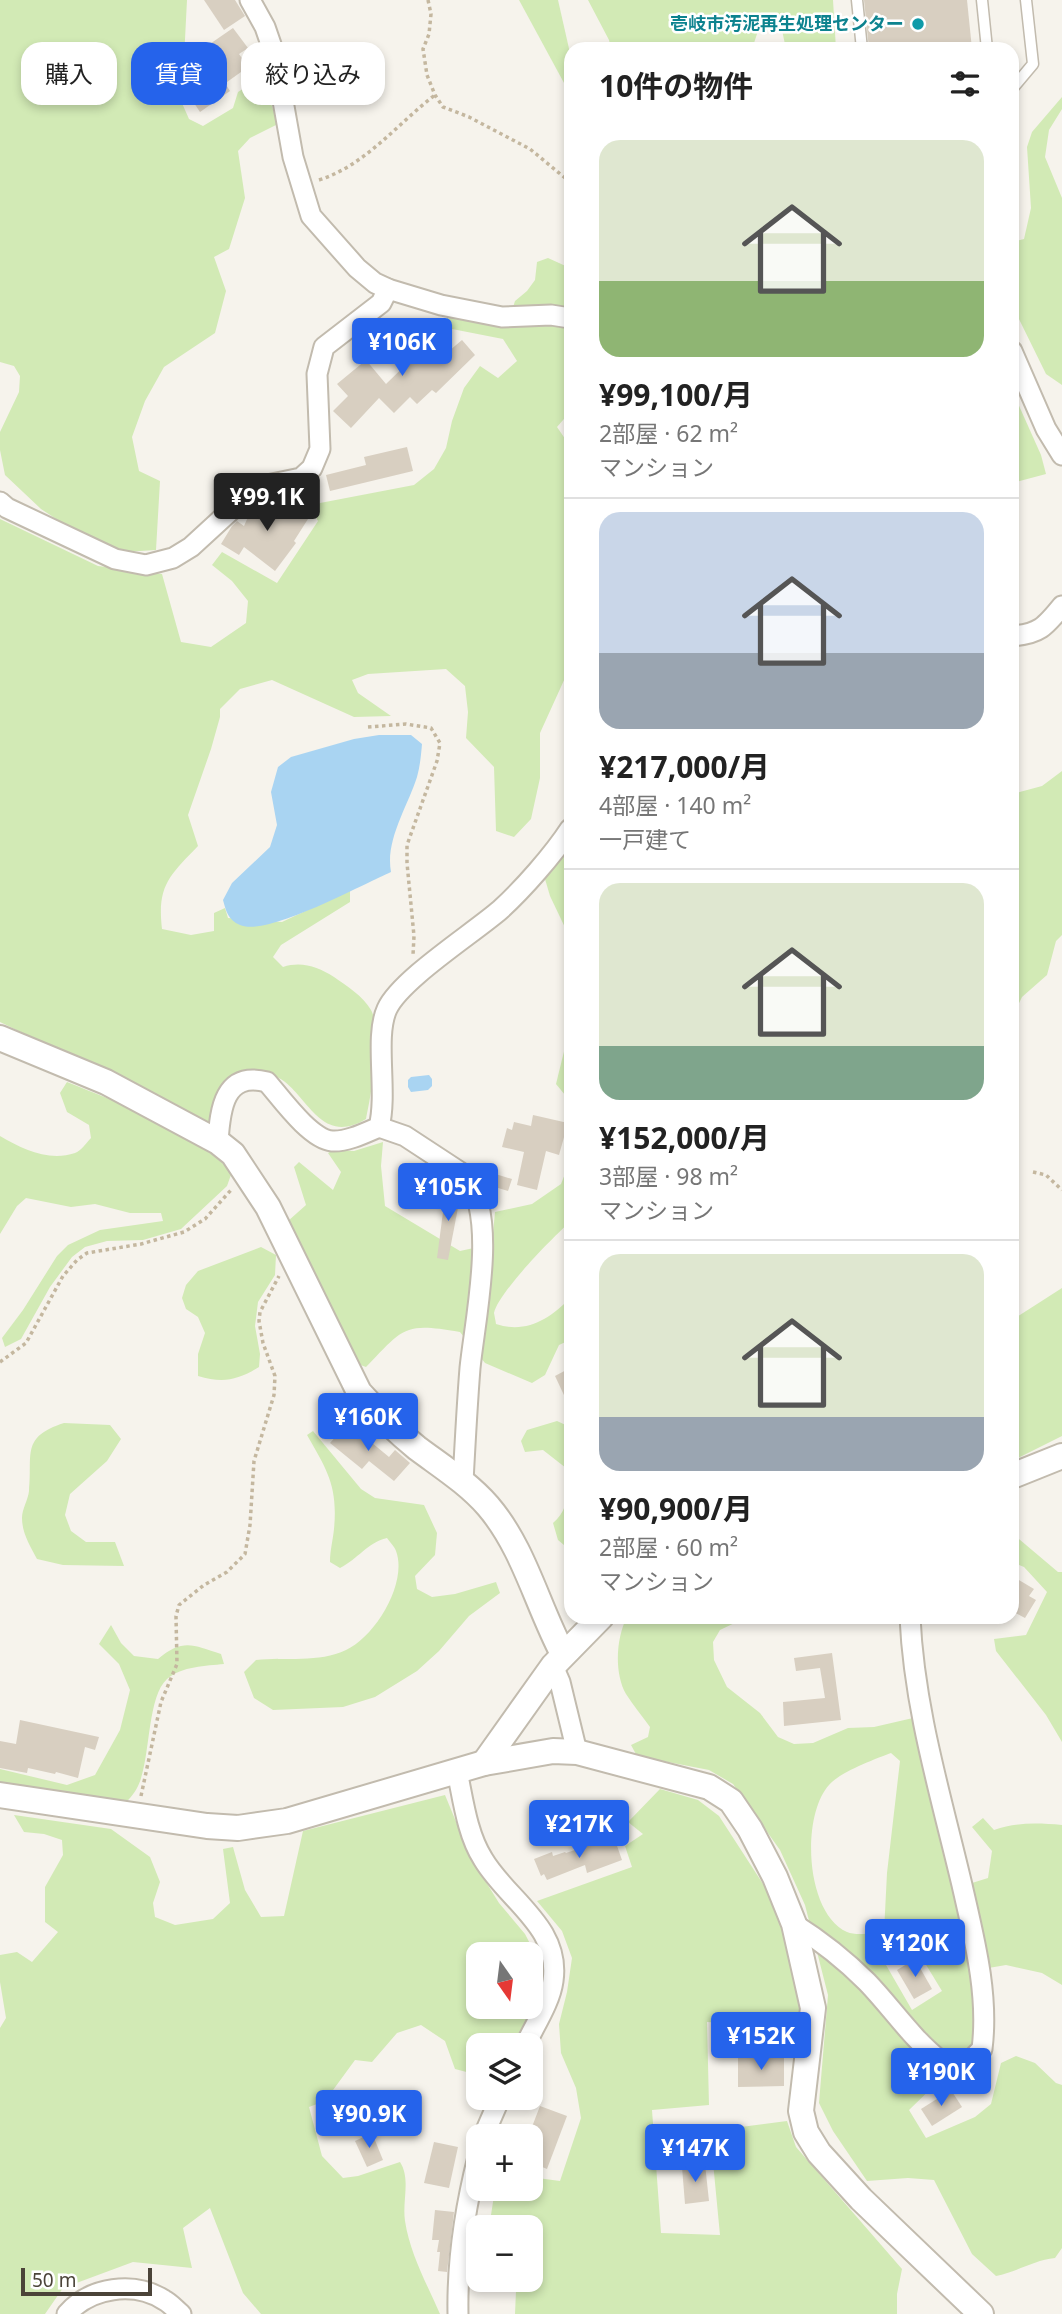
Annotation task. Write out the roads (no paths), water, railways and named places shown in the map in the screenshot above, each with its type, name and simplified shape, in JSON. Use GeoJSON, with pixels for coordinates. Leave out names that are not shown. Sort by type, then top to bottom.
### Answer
{"type":"FeatureCollection","features":[{"type":"Feature","properties":{"kind":"street"},"geometry":{"type":"LineString","coordinates":[[250,0],[265,27],[275,56],[293,157],[311,216],[357,268],[375,283],[388,289],[441,305],[502,317],[564,317]]}},
{"type":"Feature","properties":{"kind":"street"},"geometry":{"type":"LineString","coordinates":[[0,502],[7,508],[115,559],[146,565],[173,558],[191,547],[251,492],[267,485],[301,478],[312,468],[320,449],[317,374],[324,348],[382,303],[388,289]]}},
{"type":"Feature","properties":{"kind":"street"},"geometry":{"type":"LineString","coordinates":[[1019,367],[1046,429],[1062,455]]}},
{"type":"Feature","properties":{"kind":"street"},"geometry":{"type":"LineString","coordinates":[[1019,636],[1030,635],[1042,629],[1062,606]]}},
{"type":"Feature","properties":{"kind":"street"},"geometry":{"type":"LineString","coordinates":[[379,1127],[383,1111],[382,1026],[387,1009],[411,981],[502,908],[564,839]]}},
{"type":"Feature","properties":{"kind":"street"},"geometry":{"type":"LineString","coordinates":[[0,1038],[106,1082],[218,1142],[233,1154],[268,1206],[359,1392],[415,1446],[463,1482],[486,1504],[505,1528],[558,1660],[560,1682],[577,1752]]}},
{"type":"Feature","properties":{"kind":"street"},"geometry":{"type":"LineString","coordinates":[[218,1142],[219,1119],[228,1092],[237,1084],[258,1079],[267,1082],[309,1129],[330,1141],[348,1139],[379,1127],[405,1136],[466,1176],[479,1203],[483,1247],[470,1368],[463,1482]]}},
{"type":"Feature","properties":{"kind":"street"},"geometry":{"type":"LineString","coordinates":[[1019,1473],[1062,1456]]}},
{"type":"Feature","properties":{"kind":"street"},"geometry":{"type":"LineString","coordinates":[[484,1763],[558,1660],[594,1624]]}},
{"type":"Feature","properties":{"kind":"street"},"geometry":{"type":"LineString","coordinates":[[794,1924],[825,1944],[867,1982],[921,2046],[942,2062],[971,2060],[982,2049],[984,2032],[975,1943],[917,1695],[911,1624]]}},
{"type":"Feature","properties":{"kind":"street"},"geometry":{"type":"LineString","coordinates":[[0,1795],[206,1826],[239,1828],[287,1821],[484,1763],[526,1754],[577,1752],[709,1787],[731,1801],[750,1829],[775,1877],[794,1924],[813,2008],[801,2111],[806,2132],[819,2153],[861,2199],[981,2314]]}},
{"type":"Feature","properties":{"kind":"street"},"geometry":{"type":"LineString","coordinates":[[457,1771],[481,1857],[542,1929],[550,1944],[554,1962],[553,1982],[531,2033]]}},
{"type":"Feature","properties":{"kind":"street"},"geometry":{"type":"LineString","coordinates":[[458,2314],[457,2295],[468,2201]]}},
{"type":"Feature","properties":{"kind":"street"},"geometry":{"type":"LineString","coordinates":[[67,2314],[87,2298],[107,2290],[122,2288],[163,2299],[181,2314]]}},
{"type":"Feature","properties":{"kind":"lane"},"geometry":{"type":"LineString","coordinates":[[857,0],[861,42]]}},
{"type":"Feature","properties":{"kind":"lane"},"geometry":{"type":"LineString","coordinates":[[982,0],[986,42]]}},
{"type":"Feature","properties":{"kind":"lane"},"geometry":{"type":"LineString","coordinates":[[1019,81],[1033,64],[1026,0]]}},
{"type":"Feature","properties":{"kind":"water"},"geometry":{"type":"Polygon","coordinates":[[[379,735],[411,735],[422,744],[417,777],[391,848],[391,872],[314,908],[271,924],[253,927],[233,921],[223,900],[232,883],[270,847],[277,825],[271,792],[278,767],[291,757],[354,739],[379,735]]]}},
{"type":"Feature","properties":{"kind":"water"},"geometry":{"type":"Polygon","coordinates":[[[429,1075],[432,1086],[428,1090],[411,1092],[408,1080],[411,1077],[429,1075]]]}},
{"type":"Feature","properties":{"kind":"place","name":"壱岐市汚泥再生処理センター"},"geometry":{"type":"Point","coordinates":[918,24]}}]}
